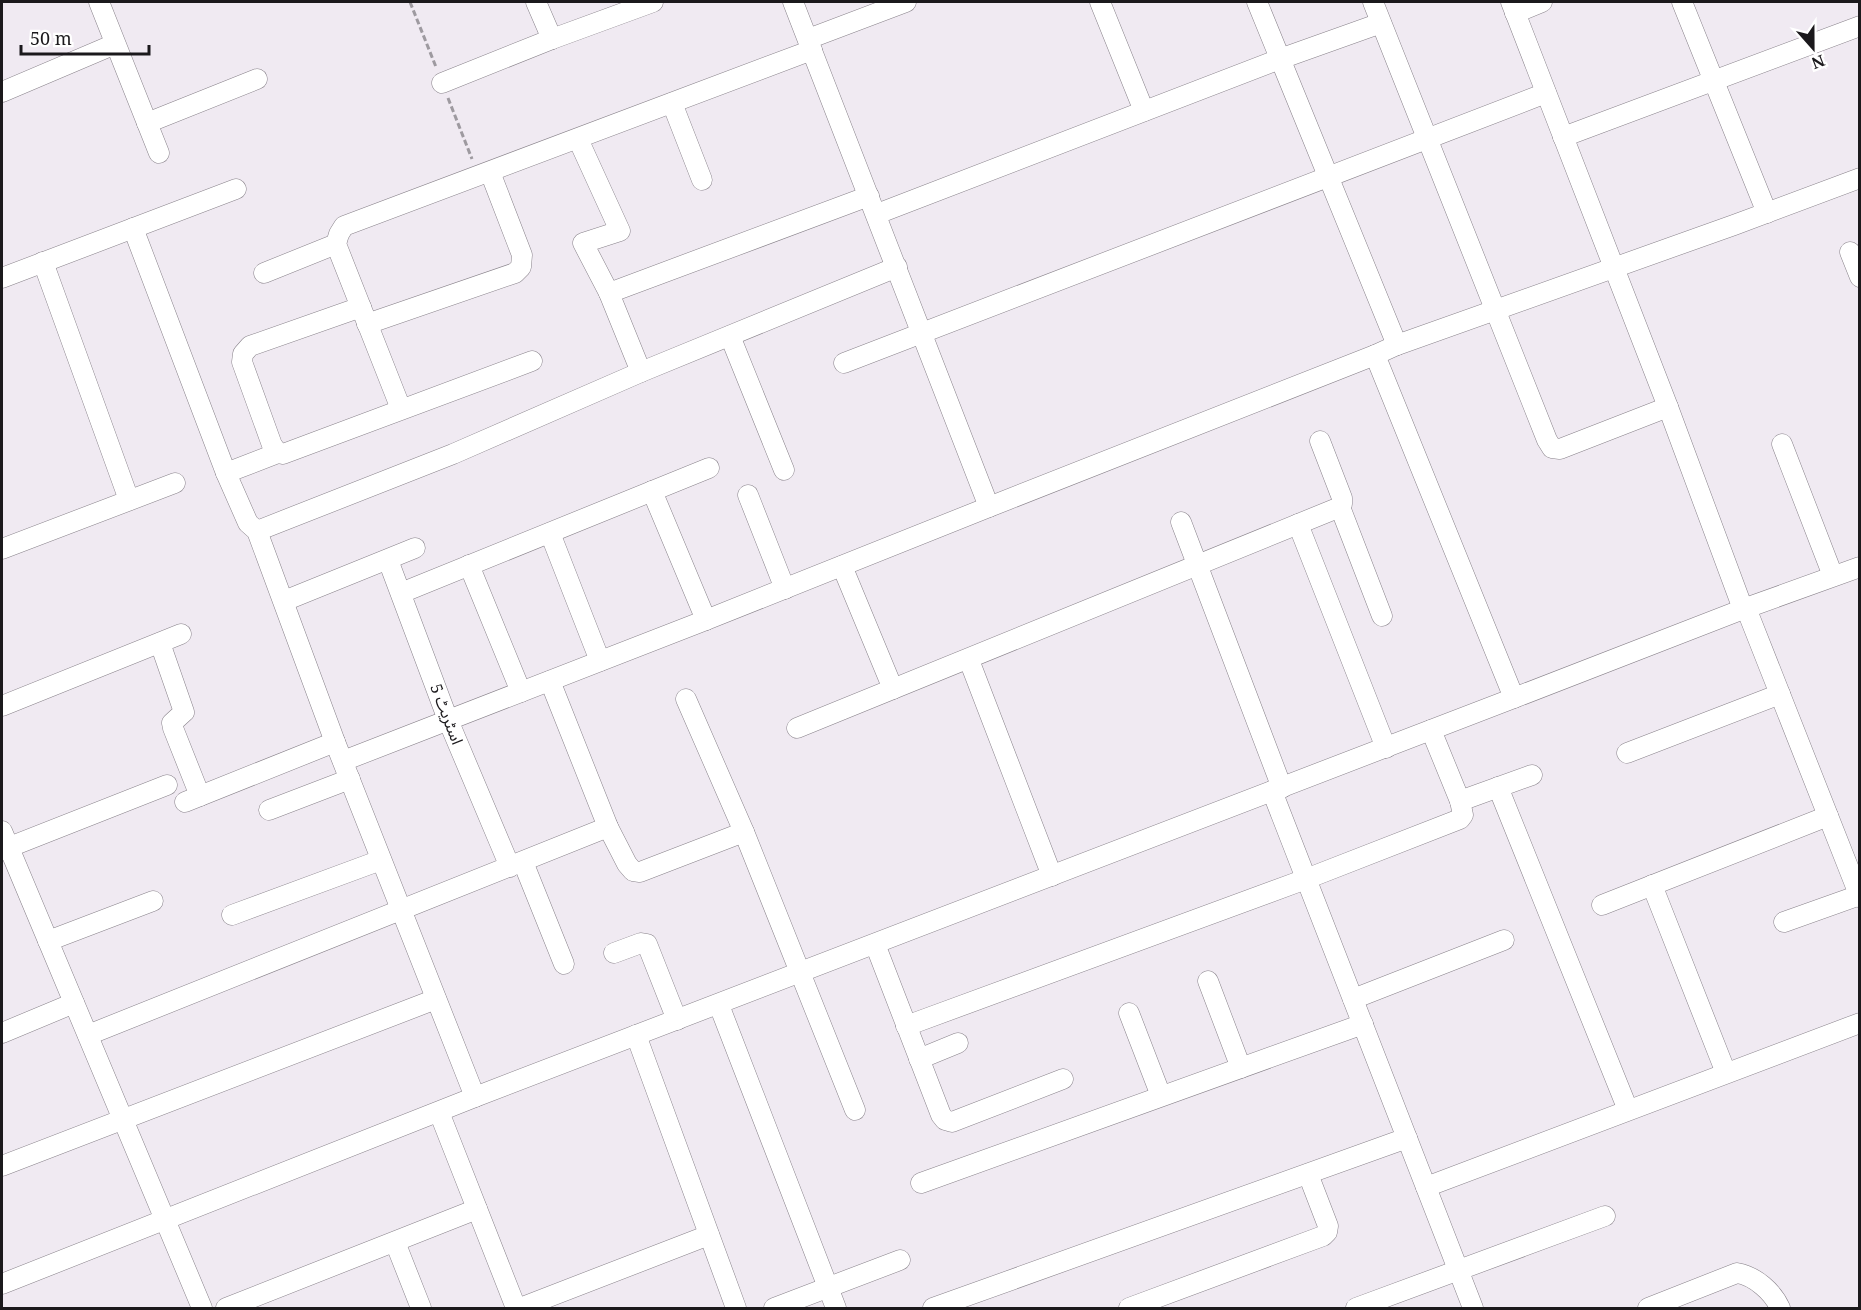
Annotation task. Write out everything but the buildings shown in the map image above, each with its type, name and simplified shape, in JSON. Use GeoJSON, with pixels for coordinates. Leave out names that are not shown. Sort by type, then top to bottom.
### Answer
{"type":"FeatureCollection","features":[{"type":"Feature","properties":{"kind":"street"},"geometry":{"type":"LineString","coordinates":[[99,2],[159,153]]}},
{"type":"Feature","properties":{"kind":"street"},"geometry":{"type":"LineString","coordinates":[[536,2],[552,39]]}},
{"type":"Feature","properties":{"kind":"street"},"geometry":{"type":"LineString","coordinates":[[442,83],[653,2]]}},
{"type":"Feature","properties":{"kind":"street"},"geometry":{"type":"LineString","coordinates":[[793,2],[989,507]]}},
{"type":"Feature","properties":{"kind":"street"},"geometry":{"type":"LineString","coordinates":[[401,409],[336,244],[344,226],[672,103],[906,2]]}},
{"type":"Feature","properties":{"kind":"street"},"geometry":{"type":"LineString","coordinates":[[1100,2],[1144,111]]}},
{"type":"Feature","properties":{"kind":"street"},"geometry":{"type":"LineString","coordinates":[[1257,2],[1397,345]]}},
{"type":"Feature","properties":{"kind":"street"},"geometry":{"type":"LineString","coordinates":[[1373,2],[1552,448],[1560,449],[1668,407]]}},
{"type":"Feature","properties":{"kind":"street"},"geometry":{"type":"LineString","coordinates":[[1542,2],[1513,7],[1859,896],[1784,922]]}},
{"type":"Feature","properties":{"kind":"street"},"geometry":{"type":"LineString","coordinates":[[1682,2],[1767,213]]}},
{"type":"Feature","properties":{"kind":"street"},"geometry":{"type":"LineString","coordinates":[[877,214],[1280,59],[1381,23]]}},
{"type":"Feature","properties":{"kind":"street"},"geometry":{"type":"LineString","coordinates":[[1563,137],[1860,26]]}},
{"type":"Feature","properties":{"kind":"street"},"geometry":{"type":"LineString","coordinates":[[2,92],[115,44]]}},
{"type":"Feature","properties":{"kind":"street"},"geometry":{"type":"LineString","coordinates":[[147,123],[257,79]]}},
{"type":"Feature","properties":{"kind":"street"},"geometry":{"type":"LineString","coordinates":[[844,363],[1546,93]]}},
{"type":"Feature","properties":{"kind":"street"},"geometry":{"type":"LineString","coordinates":[[672,103],[702,180]]}},
{"type":"Feature","properties":{"kind":"street"},"geometry":{"type":"LineString","coordinates":[[578,139],[620,231],[584,243],[609,293],[641,372]]}},
{"type":"Feature","properties":{"kind":"street"},"geometry":{"type":"LineString","coordinates":[[278,453],[272,445],[242,362],[243,354],[250,346],[515,273],[520,267],[522,255],[490,172]]}},
{"type":"Feature","properties":{"kind":"street"},"geometry":{"type":"LineString","coordinates":[[343,761],[785,589],[1397,345],[1614,269],[1860,178]]}},
{"type":"Feature","properties":{"kind":"street"},"geometry":{"type":"LineString","coordinates":[[2,278],[236,189]]}},
{"type":"Feature","properties":{"kind":"street"},"geometry":{"type":"LineString","coordinates":[[609,293],[869,196]]}},
{"type":"Feature","properties":{"kind":"street"},"geometry":{"type":"LineString","coordinates":[[133,228],[226,473],[248,523],[257,531],[335,742],[475,1097]]}},
{"type":"Feature","properties":{"kind":"street"},"geometry":{"type":"LineString","coordinates":[[264,273],[336,244]]}},
{"type":"Feature","properties":{"kind":"street"},"geometry":{"type":"LineString","coordinates":[[1850,252],[1860,277]]}},
{"type":"Feature","properties":{"kind":"street"},"geometry":{"type":"LineString","coordinates":[[43,262],[129,500]]}},
{"type":"Feature","properties":{"kind":"street"},"geometry":{"type":"LineString","coordinates":[[257,531],[453,454],[641,372],[897,267]]}},
{"type":"Feature","properties":{"kind":"street"},"geometry":{"type":"LineString","coordinates":[[730,336],[784,470]]}},
{"type":"Feature","properties":{"kind":"street"},"geometry":{"type":"LineString","coordinates":[[1375,355],[1514,698]]}},
{"type":"Feature","properties":{"kind":"street"},"geometry":{"type":"LineString","coordinates":[[226,473],[532,361]]}},
{"type":"Feature","properties":{"kind":"street"},"geometry":{"type":"LineString","coordinates":[[1320,441],[1342,498],[1340,507],[1382,616]]}},
{"type":"Feature","properties":{"kind":"street"},"geometry":{"type":"LineString","coordinates":[[1782,444],[1833,576]]}},
{"type":"Feature","properties":{"kind":"street"},"geometry":{"type":"LineString","coordinates":[[401,593],[710,468]]}},
{"type":"Feature","properties":{"kind":"street"},"geometry":{"type":"LineString","coordinates":[[2,549],[175,483]]}},
{"type":"Feature","properties":{"kind":"street"},"geometry":{"type":"LineString","coordinates":[[652,491],[706,620]]}},
{"type":"Feature","properties":{"kind":"street"},"geometry":{"type":"LineString","coordinates":[[748,495],[785,589]]}},
{"type":"Feature","properties":{"kind":"street"},"geometry":{"type":"LineString","coordinates":[[797,728],[969,660],[1196,564],[1340,507]]}},
{"type":"Feature","properties":{"kind":"street"},"geometry":{"type":"LineString","coordinates":[[1181,522],[1277,790],[1306,879],[1473,1308]]}},
{"type":"Feature","properties":{"kind":"street"},"geometry":{"type":"LineString","coordinates":[[1298,524],[1386,747]]}},
{"type":"Feature","properties":{"kind":"street"},"geometry":{"type":"LineString","coordinates":[[550,532],[600,661]]}},
{"type":"Feature","properties":{"kind":"street"},"geometry":{"type":"LineString","coordinates":[[284,601],[415,548]]}},
{"type":"Feature","properties":{"kind":"street","name":"اسٹریٹ 5"},"geometry":{"type":"LineString","coordinates":[[388,560],[448,720],[564,964]]}},
{"type":"Feature","properties":{"kind":"street"},"geometry":{"type":"LineString","coordinates":[[469,565],[521,692]]}},
{"type":"Feature","properties":{"kind":"street"},"geometry":{"type":"LineString","coordinates":[[842,566],[893,689]]}},
{"type":"Feature","properties":{"kind":"street"},"geometry":{"type":"LineString","coordinates":[[2,1284],[475,1097],[719,1005],[1745,608],[1860,567]]}},
{"type":"Feature","properties":{"kind":"street"},"geometry":{"type":"LineString","coordinates":[[2,706],[182,634]]}},
{"type":"Feature","properties":{"kind":"street"},"geometry":{"type":"LineString","coordinates":[[160,643],[184,712],[172,723],[192,799],[335,742]]}},
{"type":"Feature","properties":{"kind":"street"},"geometry":{"type":"LineString","coordinates":[[969,660],[1052,876]]}},
{"type":"Feature","properties":{"kind":"street"},"geometry":{"type":"LineString","coordinates":[[550,681],[608,827],[633,871],[640,872],[744,832]]}},
{"type":"Feature","properties":{"kind":"street"},"geometry":{"type":"LineString","coordinates":[[1627,753],[1780,694]]}},
{"type":"Feature","properties":{"kind":"street"},"geometry":{"type":"LineString","coordinates":[[686,699],[744,832],[855,1110]]}},
{"type":"Feature","properties":{"kind":"street"},"geometry":{"type":"LineString","coordinates":[[906,1026],[1306,879],[1460,819],[1463,815],[1460,801],[1431,730]]}},
{"type":"Feature","properties":{"kind":"street"},"geometry":{"type":"LineString","coordinates":[[1460,801],[1532,775]]}},
{"type":"Feature","properties":{"kind":"street"},"geometry":{"type":"LineString","coordinates":[[269,810],[350,779]]}},
{"type":"Feature","properties":{"kind":"street"},"geometry":{"type":"LineString","coordinates":[[168,785],[4,843],[48,941],[202,1308]]}},
{"type":"Feature","properties":{"kind":"street"},"geometry":{"type":"LineString","coordinates":[[1498,787],[1628,1110]]}},
{"type":"Feature","properties":{"kind":"street"},"geometry":{"type":"LineString","coordinates":[[1602,905],[1828,816]]}},
{"type":"Feature","properties":{"kind":"street"},"geometry":{"type":"LineString","coordinates":[[88,1035],[608,827]]}},
{"type":"Feature","properties":{"kind":"street"},"geometry":{"type":"LineString","coordinates":[[232,915],[381,860]]}},
{"type":"Feature","properties":{"kind":"street"},"geometry":{"type":"LineString","coordinates":[[1652,885],[1726,1073]]}},
{"type":"Feature","properties":{"kind":"street"},"geometry":{"type":"LineString","coordinates":[[48,941],[153,901]]}},
{"type":"Feature","properties":{"kind":"street"},"geometry":{"type":"LineString","coordinates":[[1353,999],[1504,940]]}},
{"type":"Feature","properties":{"kind":"street"},"geometry":{"type":"LineString","coordinates":[[614,953],[641,943],[647,944],[677,1020]]}},
{"type":"Feature","properties":{"kind":"street"},"geometry":{"type":"LineString","coordinates":[[875,944],[941,1115],[945,1120],[952,1122],[1063,1078]]}},
{"type":"Feature","properties":{"kind":"street"},"geometry":{"type":"LineString","coordinates":[[1208,981],[1242,1068]]}},
{"type":"Feature","properties":{"kind":"street"},"geometry":{"type":"LineString","coordinates":[[2,1167],[436,999]]}},
{"type":"Feature","properties":{"kind":"street"},"geometry":{"type":"LineString","coordinates":[[2,1033],[74,1003]]}},
{"type":"Feature","properties":{"kind":"street"},"geometry":{"type":"LineString","coordinates":[[719,1005],[836,1308]]}},
{"type":"Feature","properties":{"kind":"street"},"geometry":{"type":"LineString","coordinates":[[1129,1013],[1161,1096]]}},
{"type":"Feature","properties":{"kind":"street"},"geometry":{"type":"LineString","coordinates":[[1426,1187],[1860,1023]]}},
{"type":"Feature","properties":{"kind":"street"},"geometry":{"type":"LineString","coordinates":[[921,1183],[1363,1024]]}},
{"type":"Feature","properties":{"kind":"street"},"geometry":{"type":"LineString","coordinates":[[636,1035],[736,1308]]}},
{"type":"Feature","properties":{"kind":"street"},"geometry":{"type":"LineString","coordinates":[[919,1059],[957,1044]]}},
{"type":"Feature","properties":{"kind":"street"},"geometry":{"type":"LineString","coordinates":[[438,1112],[518,1308],[709,1235]]}},
{"type":"Feature","properties":{"kind":"street"},"geometry":{"type":"LineString","coordinates":[[933,1308],[1407,1138]]}},
{"type":"Feature","properties":{"kind":"street"},"geometry":{"type":"LineString","coordinates":[[1129,1308],[1323,1236],[1328,1226],[1308,1174]]}},
{"type":"Feature","properties":{"kind":"street"},"geometry":{"type":"LineString","coordinates":[[226,1308],[477,1209]]}},
{"type":"Feature","properties":{"kind":"street"},"geometry":{"type":"LineString","coordinates":[[1356,1308],[1605,1216]]}},
{"type":"Feature","properties":{"kind":"street"},"geometry":{"type":"LineString","coordinates":[[395,1242],[421,1308]]}},
{"type":"Feature","properties":{"kind":"street"},"geometry":{"type":"LineString","coordinates":[[774,1308],[900,1260]]}},
{"type":"Feature","properties":{"kind":"street"},"geometry":{"type":"LineString","coordinates":[[1648,1308],[1737,1273],[1765,1288],[1772,1294],[1780,1308]]}}]}
